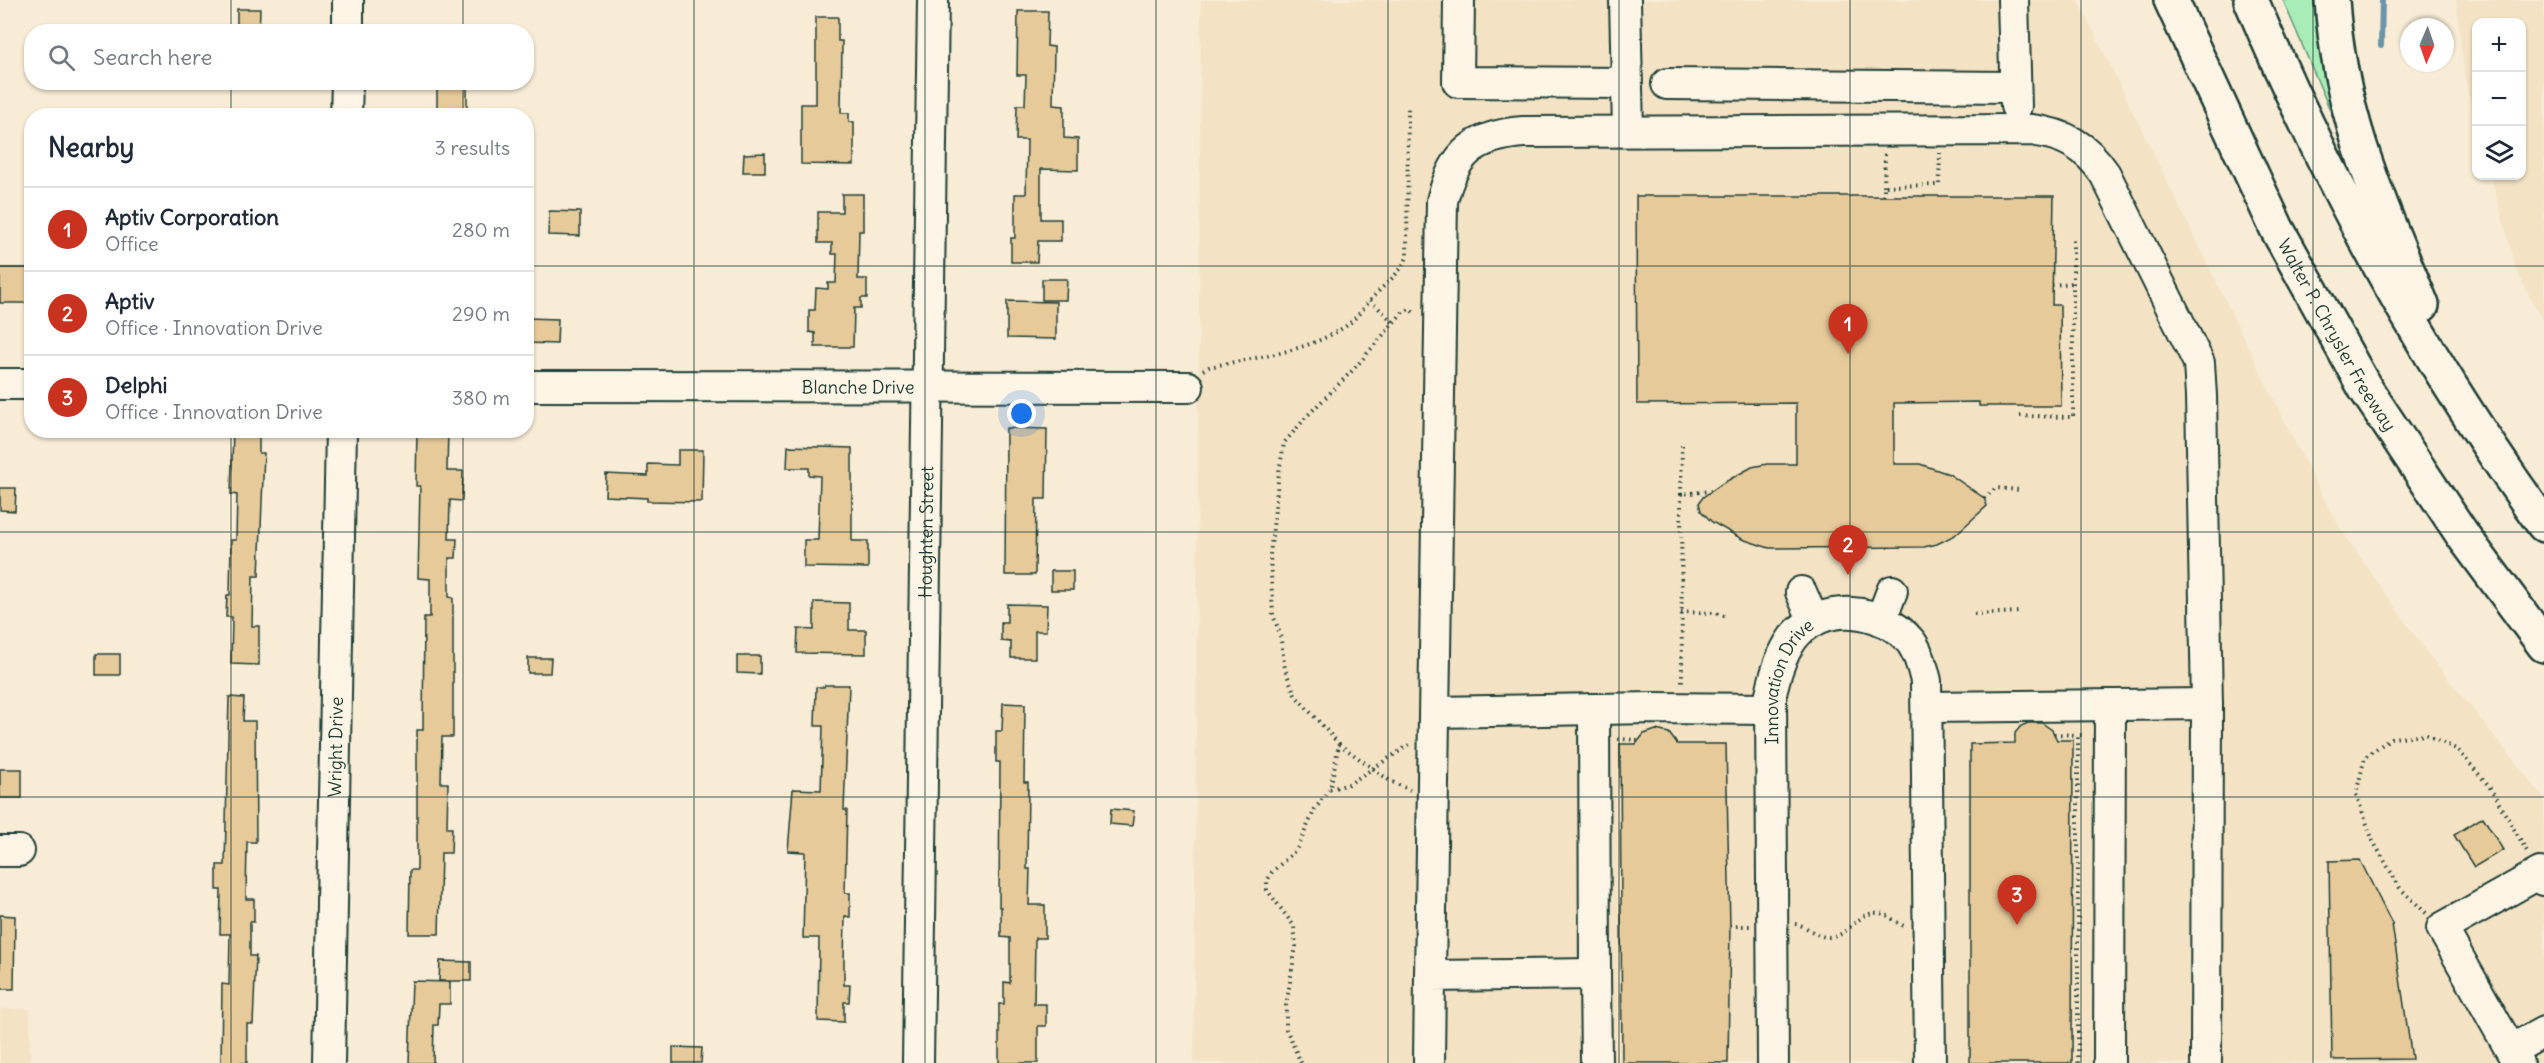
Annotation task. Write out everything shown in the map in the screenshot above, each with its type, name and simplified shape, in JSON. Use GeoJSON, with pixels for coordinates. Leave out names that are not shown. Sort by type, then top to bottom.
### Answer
{"type":"FeatureCollection","features":[{"type":"Feature","properties":{"kind":"highway","name":"Walter P. Chrysler Freeway"},"geometry":{"type":"LineString","coordinates":[[2171,0],[2277,229],[2365,388],[2464,537],[2544,645]]}},
{"type":"Feature","properties":{"kind":"highway"},"geometry":{"type":"LineString","coordinates":[[2251,0],[2291,94],[2375,259],[2464,410],[2544,525]]}},
{"type":"Feature","properties":{"kind":"highway"},"geometry":{"type":"LineString","coordinates":[[2332,0],[2335,48],[2342,86],[2365,164],[2464,410]]}},
{"type":"Feature","properties":{"kind":"street"},"geometry":{"type":"LineString","coordinates":[[348,0],[348,24]]}},
{"type":"Feature","properties":{"kind":"street","name":"Houghten Street"},"geometry":{"type":"LineString","coordinates":[[918,1063],[933,0]]}},
{"type":"Feature","properties":{"kind":"street"},"geometry":{"type":"LineString","coordinates":[[1459,0],[1458,82],[1626,83]]}},
{"type":"Feature","properties":{"kind":"street"},"geometry":{"type":"LineString","coordinates":[[1625,0],[1628,131]]}},
{"type":"Feature","properties":{"kind":"street"},"geometry":{"type":"LineString","coordinates":[[2013,0],[2017,130]]}},
{"type":"Feature","properties":{"kind":"street"},"geometry":{"type":"LineString","coordinates":[[1667,84],[2014,87]]}},
{"type":"Feature","properties":{"kind":"street"},"geometry":{"type":"LineString","coordinates":[[1848,86],[1849,131]]}},
{"type":"Feature","properties":{"kind":"street"},"geometry":{"type":"LineString","coordinates":[[346,108],[347,90]]}},
{"type":"Feature","properties":{"kind":"street"},"geometry":{"type":"LineString","coordinates":[[1429,1063],[1442,201],[1447,180],[1455,165],[1466,151],[1487,138],[1523,132],[2017,130],[2049,132],[2068,138],[2086,150],[2097,162],[2199,363],[2207,704],[2206,1063]]}},
{"type":"Feature","properties":{"kind":"street"},"geometry":{"type":"LineString","coordinates":[[0,384],[24,384]]}},
{"type":"Feature","properties":{"kind":"street","name":"Blanche Drive"},"geometry":{"type":"LineString","coordinates":[[534,386],[1188,387]]}},
{"type":"Feature","properties":{"kind":"street","name":"Wright Drive"},"geometry":{"type":"LineString","coordinates":[[329,1063],[341,438]]}},
{"type":"Feature","properties":{"kind":"street"},"geometry":{"type":"LineString","coordinates":[[1881,620],[1892,591]]}},
{"type":"Feature","properties":{"kind":"street"},"geometry":{"type":"LineString","coordinates":[[1801,592],[1814,621]]}},
{"type":"Feature","properties":{"kind":"street","name":"Innovation Drive"},"geometry":{"type":"LineString","coordinates":[[1773,1063],[1771,694],[1782,656],[1794,638],[1825,614],[1847,612],[1881,620],[1899,631],[1911,643],[1921,660],[1926,681],[1930,1063]]}},
{"type":"Feature","properties":{"kind":"street"},"geometry":{"type":"LineString","coordinates":[[1927,707],[2207,704]]}},
{"type":"Feature","properties":{"kind":"street"},"geometry":{"type":"LineString","coordinates":[[2109,1063],[2110,705]]}},
{"type":"Feature","properties":{"kind":"street"},"geometry":{"type":"LineString","coordinates":[[1594,709],[1596,1063]]}},
{"type":"Feature","properties":{"kind":"street"},"geometry":{"type":"LineString","coordinates":[[1435,711],[1771,709]]}},
{"type":"Feature","properties":{"kind":"street"},"geometry":{"type":"LineString","coordinates":[[2542,877],[2442,928],[2515,1056],[2544,1032]]}},
{"type":"Feature","properties":{"kind":"street"},"geometry":{"type":"LineString","coordinates":[[1430,976],[1595,974]]}},
{"type":"Feature","properties":{"kind":"path"},"geometry":{"type":"LineString","coordinates":[[1188,387],[1189,378],[1209,367],[1303,348],[1324,339],[1348,325],[1401,270],[1407,257],[1408,106]]}},
{"type":"Feature","properties":{"kind":"path"},"geometry":{"type":"LineString","coordinates":[[1884,186],[1939,186],[1940,143]]}},
{"type":"Feature","properties":{"kind":"path"},"geometry":{"type":"LineString","coordinates":[[1884,196],[1885,155],[1891,150]]}},
{"type":"Feature","properties":{"kind":"path"},"geometry":{"type":"LineString","coordinates":[[2020,416],[2073,417],[2073,239]]}},
{"type":"Feature","properties":{"kind":"path"},"geometry":{"type":"LineString","coordinates":[[2052,285],[2073,283]]}},
{"type":"Feature","properties":{"kind":"path"},"geometry":{"type":"LineString","coordinates":[[1370,300],[1394,323]]}},
{"type":"Feature","properties":{"kind":"path"},"geometry":{"type":"LineString","coordinates":[[1415,781],[1415,792],[1390,781],[1373,770],[1339,744],[1295,695],[1285,669],[1280,634],[1273,615],[1270,555],[1284,443],[1353,370],[1403,312],[1410,309],[1419,319]]}},
{"type":"Feature","properties":{"kind":"path"},"geometry":{"type":"LineString","coordinates":[[1682,445],[1682,696]]}},
{"type":"Feature","properties":{"kind":"path"},"geometry":{"type":"LineString","coordinates":[[1984,498],[1996,488],[2020,490]]}},
{"type":"Feature","properties":{"kind":"path"},"geometry":{"type":"LineString","coordinates":[[1681,494],[1711,491]]}},
{"type":"Feature","properties":{"kind":"path"},"geometry":{"type":"LineString","coordinates":[[1848,548],[1851,565]]}},
{"type":"Feature","properties":{"kind":"path"},"geometry":{"type":"LineString","coordinates":[[1682,612],[1716,613],[1727,617]]}},
{"type":"Feature","properties":{"kind":"path"},"geometry":{"type":"LineString","coordinates":[[1974,614],[2020,612]]}},
{"type":"Feature","properties":{"kind":"path"},"geometry":{"type":"LineString","coordinates":[[2054,734],[2110,736]]}},
{"type":"Feature","properties":{"kind":"path"},"geometry":{"type":"LineString","coordinates":[[2078,735],[2078,1063]]}},
{"type":"Feature","properties":{"kind":"path"},"geometry":{"type":"LineString","coordinates":[[2442,928],[2400,888],[2373,841],[2356,794],[2365,757],[2391,738],[2427,735],[2458,750],[2489,786],[2542,877]]}},
{"type":"Feature","properties":{"kind":"path"},"geometry":{"type":"LineString","coordinates":[[1620,739],[1639,740]]}},
{"type":"Feature","properties":{"kind":"path"},"geometry":{"type":"LineString","coordinates":[[1330,789],[1349,784],[1417,740]]}},
{"type":"Feature","properties":{"kind":"path"},"geometry":{"type":"LineString","coordinates":[[1301,1063],[1286,1029],[1286,1006],[1296,946],[1294,926],[1268,890],[1267,881],[1272,872],[1297,849],[1315,809],[1330,789],[1339,744]]}},
{"type":"Feature","properties":{"kind":"path"},"geometry":{"type":"LineString","coordinates":[[1785,926],[1802,925],[1815,935],[1826,938],[1837,937],[1862,916],[1881,913],[1902,926],[1911,926]]}},
{"type":"Feature","properties":{"kind":"shaded area"},"geometry":{"type":"Polygon","coordinates":[[[1201,0],[2078,0],[2309,471],[2342,531],[2425,650],[2544,798],[2544,1063],[1194,1063],[1201,0]]]}},
{"type":"Feature","properties":{"kind":"shaded area"},"geometry":{"type":"Polygon","coordinates":[[[2456,0],[2544,0],[2544,324],[2517,272],[2492,180],[2526,180],[2526,18],[2472,18],[2472,107],[2465,80],[2456,0]]]}},
{"type":"Feature","properties":{"kind":"shaded area"},"geometry":{"type":"Polygon","coordinates":[[[0,1009],[30,1009],[30,1063],[0,1063],[0,1009]]]}},
{"type":"Feature","properties":{"kind":"green space"},"geometry":{"type":"Polygon","coordinates":[[[2283,0],[2322,0],[2342,124],[2336,124],[2283,0]]]}},
{"type":"Feature","properties":{"kind":"building"},"geometry":{"type":"Polygon","coordinates":[[[237,9],[260,9],[259,24],[237,24],[237,9]]]}},
{"type":"Feature","properties":{"kind":"building"},"geometry":{"type":"Polygon","coordinates":[[[1018,11],[1048,11],[1047,46],[1054,47],[1053,105],[1064,106],[1064,138],[1078,139],[1078,170],[1041,169],[1041,219],[1061,219],[1061,241],[1038,241],[1037,262],[1011,262],[1011,238],[1015,238],[1015,194],[1026,194],[1027,140],[1016,140],[1017,105],[1025,105],[1026,75],[1017,75],[1018,11]]]}},
{"type":"Feature","properties":{"kind":"building"},"geometry":{"type":"Polygon","coordinates":[[[816,17],[838,17],[838,41],[842,41],[841,113],[849,113],[849,122],[854,122],[854,165],[801,164],[801,104],[816,104],[816,17]]]}},
{"type":"Feature","properties":{"kind":"building"},"geometry":{"type":"Polygon","coordinates":[[[437,90],[467,90],[467,108],[437,108],[437,90]]]}},
{"type":"Feature","properties":{"kind":"building"},"geometry":{"type":"Polygon","coordinates":[[[765,153],[765,172],[743,172],[744,154],[765,153]]]}},
{"type":"Feature","properties":{"kind":"building"},"geometry":{"type":"Polygon","coordinates":[[[842,194],[863,194],[863,231],[859,231],[858,279],[867,279],[867,298],[861,298],[861,308],[854,308],[853,347],[815,347],[815,333],[809,332],[809,310],[815,310],[816,288],[828,289],[828,283],[836,283],[837,254],[832,254],[832,243],[818,243],[818,212],[842,212],[842,194]]]}},
{"type":"Feature","properties":{"kind":"building"},"geometry":{"type":"Polygon","coordinates":[[[1636,196],[2054,196],[2052,305],[2060,305],[2061,406],[1979,406],[1979,402],[1894,403],[1894,464],[1920,464],[1949,474],[1984,498],[1987,506],[1955,535],[1937,544],[1924,547],[1769,548],[1742,539],[1712,522],[1701,511],[1699,503],[1703,497],[1723,483],[1752,467],[1767,464],[1796,464],[1796,403],[1637,404],[1636,196]]]}},
{"type":"Feature","properties":{"kind":"building"},"geometry":{"type":"Polygon","coordinates":[[[549,211],[580,212],[580,236],[548,235],[549,211]]]}},
{"type":"Feature","properties":{"kind":"building"},"geometry":{"type":"Polygon","coordinates":[[[0,268],[24,268],[24,303],[0,303],[0,268]]]}},
{"type":"Feature","properties":{"kind":"building"},"geometry":{"type":"Polygon","coordinates":[[[1042,279],[1067,279],[1066,300],[1042,300],[1042,279]]]}},
{"type":"Feature","properties":{"kind":"building"},"geometry":{"type":"Polygon","coordinates":[[[1007,301],[1056,302],[1056,339],[1007,338],[1007,301]]]}},
{"type":"Feature","properties":{"kind":"building"},"geometry":{"type":"Polygon","coordinates":[[[534,318],[558,319],[557,344],[534,343],[534,318]]]}},
{"type":"Feature","properties":{"kind":"building"},"geometry":{"type":"Polygon","coordinates":[[[1006,428],[1047,429],[1046,499],[1036,499],[1035,575],[1005,575],[1006,428]]]}},
{"type":"Feature","properties":{"kind":"building"},"geometry":{"type":"Polygon","coordinates":[[[233,438],[259,438],[259,453],[264,453],[259,576],[253,576],[252,626],[259,626],[259,665],[231,664],[232,617],[226,617],[227,595],[230,595],[231,540],[236,540],[237,495],[231,494],[233,438]]]}},
{"type":"Feature","properties":{"kind":"building"},"geometry":{"type":"Polygon","coordinates":[[[417,438],[448,438],[447,471],[463,471],[462,501],[450,500],[449,539],[457,539],[456,558],[449,558],[449,597],[453,598],[453,737],[442,737],[441,783],[448,783],[447,828],[452,828],[451,853],[441,853],[439,934],[409,934],[410,870],[417,870],[417,730],[423,730],[424,617],[430,617],[430,579],[418,578],[420,486],[416,486],[417,438]]]}},
{"type":"Feature","properties":{"kind":"building"},"geometry":{"type":"Polygon","coordinates":[[[788,446],[852,448],[852,541],[868,541],[868,568],[804,567],[804,540],[818,540],[820,476],[809,475],[809,468],[787,468],[788,446]]]}},
{"type":"Feature","properties":{"kind":"building"},"geometry":{"type":"Polygon","coordinates":[[[678,450],[703,450],[702,502],[647,501],[647,498],[605,496],[606,474],[648,476],[648,464],[678,465],[678,450]]]}},
{"type":"Feature","properties":{"kind":"building"},"geometry":{"type":"Polygon","coordinates":[[[0,488],[16,488],[15,511],[0,510],[0,488]]]}},
{"type":"Feature","properties":{"kind":"building"},"geometry":{"type":"Polygon","coordinates":[[[1051,571],[1073,571],[1073,590],[1051,590],[1051,571]]]}},
{"type":"Feature","properties":{"kind":"building"},"geometry":{"type":"Polygon","coordinates":[[[814,602],[849,603],[849,630],[866,630],[866,654],[797,653],[798,629],[814,630],[814,602]]]}},
{"type":"Feature","properties":{"kind":"building"},"geometry":{"type":"Polygon","coordinates":[[[1007,604],[1047,605],[1046,631],[1035,631],[1035,658],[1011,658],[1011,642],[1001,641],[1001,622],[1007,622],[1007,604]]]}},
{"type":"Feature","properties":{"kind":"building"},"geometry":{"type":"Polygon","coordinates":[[[96,654],[120,654],[120,675],[96,675],[96,654]]]}},
{"type":"Feature","properties":{"kind":"building"},"geometry":{"type":"Polygon","coordinates":[[[737,656],[760,656],[760,674],[737,673],[737,656]]]}},
{"type":"Feature","properties":{"kind":"building"},"geometry":{"type":"Polygon","coordinates":[[[528,658],[551,658],[550,673],[528,673],[528,658]]]}},
{"type":"Feature","properties":{"kind":"building"},"geometry":{"type":"Polygon","coordinates":[[[849,685],[844,810],[847,810],[845,893],[850,893],[850,917],[845,916],[844,985],[850,985],[849,1002],[844,1002],[844,1022],[818,1021],[819,938],[803,938],[805,852],[788,851],[793,789],[821,790],[823,726],[815,726],[816,687],[849,685]]]}},
{"type":"Feature","properties":{"kind":"building"},"geometry":{"type":"Polygon","coordinates":[[[229,697],[244,698],[243,721],[255,721],[256,842],[247,842],[246,899],[254,899],[254,922],[250,922],[250,956],[256,956],[253,1024],[247,1024],[247,1063],[221,1063],[222,984],[229,985],[230,934],[220,934],[221,890],[217,890],[217,865],[225,865],[229,697]]]}},
{"type":"Feature","properties":{"kind":"building"},"geometry":{"type":"Polygon","coordinates":[[[1003,703],[1025,704],[1024,782],[1028,782],[1029,905],[1045,905],[1045,938],[1035,938],[1034,1004],[1046,1004],[1046,1026],[1038,1026],[1038,1063],[999,1063],[999,1004],[1004,1004],[1004,982],[1010,983],[1010,938],[1001,937],[1001,907],[999,907],[1000,762],[996,762],[996,731],[1002,731],[1003,703]]]}},
{"type":"Feature","properties":{"kind":"building"},"geometry":{"type":"Polygon","coordinates":[[[2028,723],[2042,723],[2052,730],[2057,740],[2073,740],[2072,1063],[1970,1063],[1970,744],[2015,743],[2015,733],[2021,726],[2028,723]]]}},
{"type":"Feature","properties":{"kind":"building"},"geometry":{"type":"Polygon","coordinates":[[[1656,730],[1669,733],[1677,744],[1726,744],[1730,926],[1728,1063],[1622,1063],[1620,744],[1636,744],[1644,734],[1656,730]]]}},
{"type":"Feature","properties":{"kind":"building"},"geometry":{"type":"Polygon","coordinates":[[[0,769],[22,769],[22,798],[0,798],[0,769]]]}},
{"type":"Feature","properties":{"kind":"building"},"geometry":{"type":"Polygon","coordinates":[[[1111,809],[1134,811],[1132,826],[1110,824],[1111,809]]]}},
{"type":"Feature","properties":{"kind":"building"},"geometry":{"type":"Polygon","coordinates":[[[2483,817],[2503,850],[2474,867],[2454,835],[2483,817]]]}},
{"type":"Feature","properties":{"kind":"building"},"geometry":{"type":"Polygon","coordinates":[[[2360,860],[2392,924],[2412,1059],[2332,1060],[2329,861],[2360,860]]]}},
{"type":"Feature","properties":{"kind":"building"},"geometry":{"type":"Polygon","coordinates":[[[0,915],[15,916],[14,989],[0,989],[0,915]]]}},
{"type":"Feature","properties":{"kind":"building"},"geometry":{"type":"Polygon","coordinates":[[[440,961],[471,962],[471,981],[439,981],[440,961]]]}},
{"type":"Feature","properties":{"kind":"building"},"geometry":{"type":"Polygon","coordinates":[[[412,981],[450,982],[450,1004],[439,1004],[438,1025],[434,1025],[433,1063],[409,1063],[412,981]]]}},
{"type":"Feature","properties":{"kind":"building"},"geometry":{"type":"Polygon","coordinates":[[[673,1047],[702,1048],[701,1063],[673,1063],[673,1047]]]}},
{"type":"Feature","properties":{"kind":"waterway"},"geometry":{"type":"LineString","coordinates":[[2381,46],[2382,0]]}},
{"type":"Feature","properties":{"kind":"place","name":"Aptiv Corporation"},"geometry":{"type":"Point","coordinates":[1848,354]}},
{"type":"Feature","properties":{"kind":"place","name":"Aptiv"},"geometry":{"type":"Point","coordinates":[1848,575]}},
{"type":"Feature","properties":{"kind":"place","name":"Delphi"},"geometry":{"type":"Point","coordinates":[2017,925]}}]}
